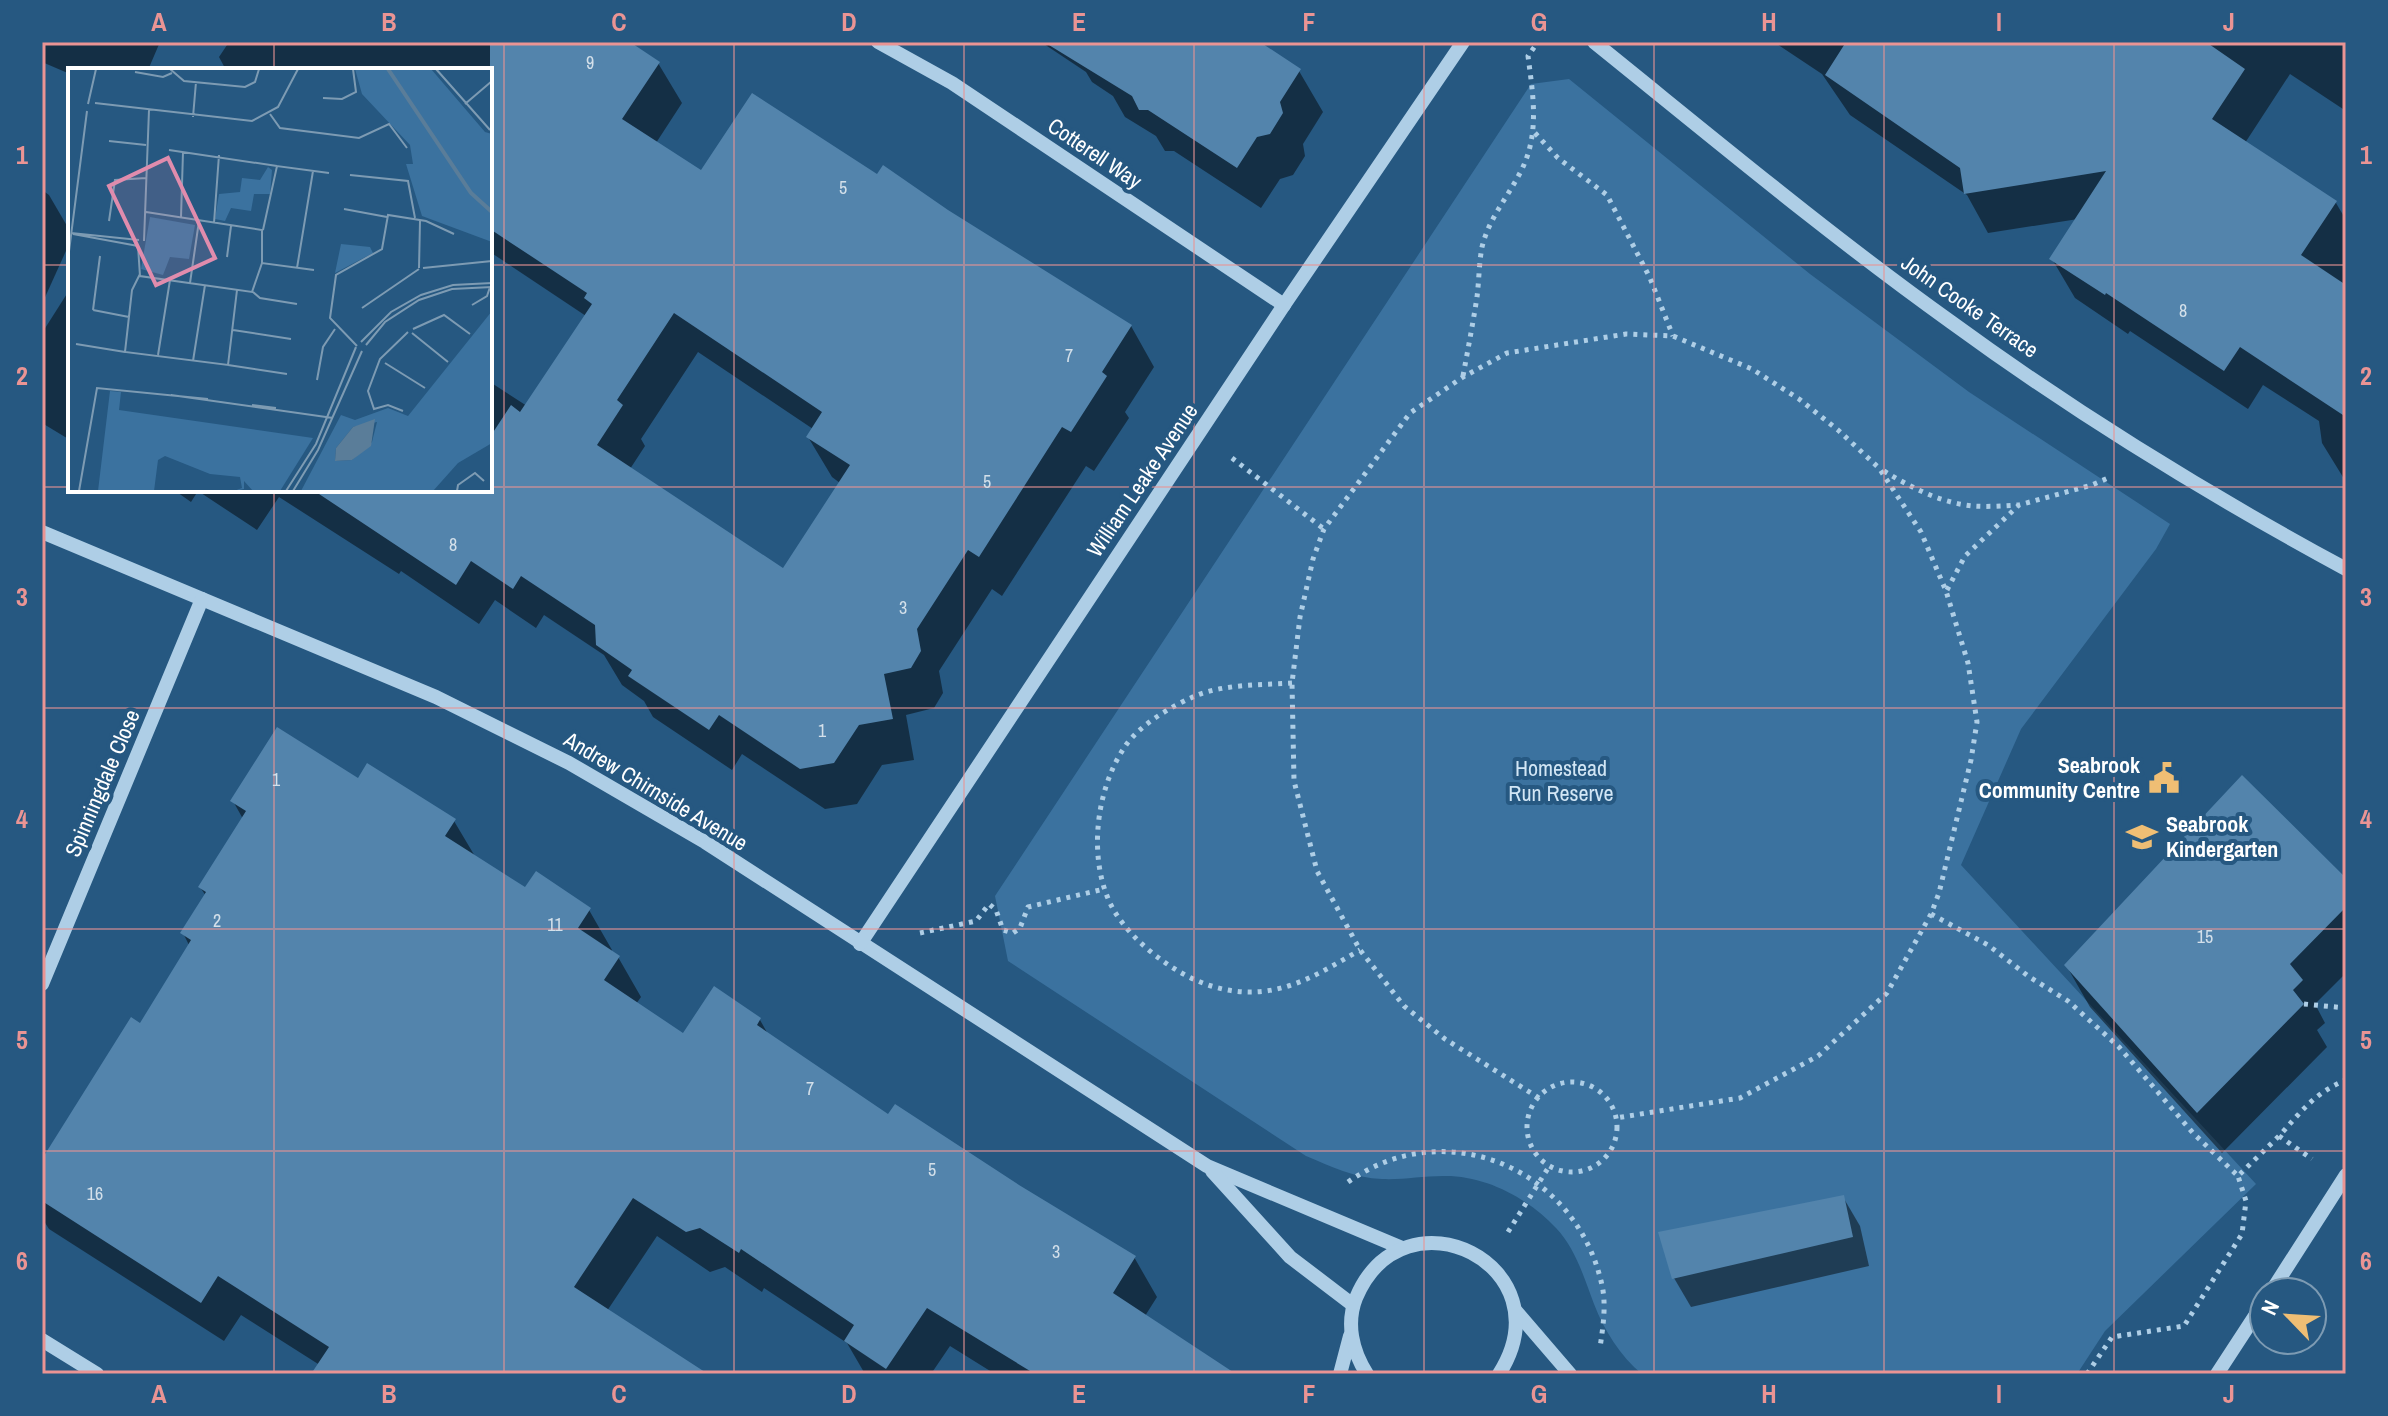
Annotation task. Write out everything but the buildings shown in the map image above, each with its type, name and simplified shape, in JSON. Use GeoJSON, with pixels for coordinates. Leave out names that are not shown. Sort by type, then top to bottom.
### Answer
{"type":"FeatureCollection","features":[{"type":"Feature","properties":{"kind":"street","name":"Cotterell Way"},"geometry":{"type":"LineString","coordinates":[[878,42],[952,83],[1284,305]]}},
{"type":"Feature","properties":{"kind":"street","name":"William Leake Avenue"},"geometry":{"type":"LineString","coordinates":[[860,944],[1284,305],[1463,42]]}},
{"type":"Feature","properties":{"kind":"street","name":"John Cooke Terrace"},"geometry":{"type":"LineString","coordinates":[[1594,42],[1858,254],[1953,324],[2153,459],[2346,569]]}},
{"type":"Feature","properties":{"kind":"street","name":"Andrew Chirnside Avenue"},"geometry":{"type":"LineString","coordinates":[[42,532],[436,697],[569,763],[705,842],[1207,1166],[1402,1248]]}},
{"type":"Feature","properties":{"kind":"street","name":"Spinningdale Close"},"geometry":{"type":"LineString","coordinates":[[42,984],[202,599]]}},
{"type":"Feature","properties":{"kind":"street","name":"Andrew Chirnside Avenue"},"geometry":{"type":"LineString","coordinates":[[1207,1166],[1290,1257],[1353,1305]]}},
{"type":"Feature","properties":{"kind":"street"},"geometry":{"type":"LineString","coordinates":[[2281,1276],[2346,1175]]}},
{"type":"Feature","properties":{"kind":"street"},"geometry":{"type":"LineString","coordinates":[[1340,1374],[1351,1331],[1353,1305],[1363,1281],[1380,1261],[1402,1248],[1425,1243],[1448,1243],[1470,1250],[1489,1263],[1511,1292],[1516,1334],[1509,1358],[1499,1374]]}},
{"type":"Feature","properties":{"kind":"street"},"geometry":{"type":"LineString","coordinates":[[1515,1310],[1570,1374]]}},
{"type":"Feature","properties":{"kind":"street"},"geometry":{"type":"LineString","coordinates":[[2217,1374],[2248,1327]]}},
{"type":"Feature","properties":{"kind":"street"},"geometry":{"type":"LineString","coordinates":[[1351,1331],[1359,1363],[1367,1374]]}},
{"type":"Feature","properties":{"kind":"street"},"geometry":{"type":"LineString","coordinates":[[42,1340],[97,1374]]}},
{"type":"Feature","properties":{"kind":"path"},"geometry":{"type":"LineString","coordinates":[[1463,377],[1483,247],[1498,207],[1521,172],[1534,132],[1528,56],[1538,42]]}},
{"type":"Feature","properties":{"kind":"path"},"geometry":{"type":"LineString","coordinates":[[1534,132],[1558,158],[1607,195],[1650,278],[1673,336]]}},
{"type":"Feature","properties":{"kind":"path"},"geometry":{"type":"LineString","coordinates":[[1539,1098],[1445,1039],[1404,1006],[1360,950],[1317,871],[1294,781],[1292,683],[1300,617],[1313,559],[1324,529],[1410,413],[1463,377],[1507,353],[1626,334],[1673,336],[1752,369],[1799,399],[1879,468],[1907,485],[1972,506],[2019,505],[2092,485],[2153,459]]}},
{"type":"Feature","properties":{"kind":"path"},"geometry":{"type":"LineString","coordinates":[[1199,433],[1324,529]]}},
{"type":"Feature","properties":{"kind":"path"},"geometry":{"type":"LineString","coordinates":[[1616,1118],[1740,1098],[1818,1056],[1887,993],[1931,914],[1956,824],[1977,722],[1968,663],[1946,591],[1921,532],[1879,468]]}},
{"type":"Feature","properties":{"kind":"path"},"geometry":{"type":"LineString","coordinates":[[1946,591],[1965,556],[2019,505]]}},
{"type":"Feature","properties":{"kind":"path"},"geometry":{"type":"LineString","coordinates":[[1292,683],[1238,686],[1197,695],[1155,718],[1126,744],[1100,805],[1097,843],[1104,889],[1112,907],[1151,953],[1179,973],[1209,986],[1238,992],[1266,991],[1296,984],[1360,950]]}},
{"type":"Feature","properties":{"kind":"path"},"geometry":{"type":"LineString","coordinates":[[860,944],[967,924],[976,921],[989,904],[996,910],[1003,930],[1013,933],[1020,928],[1028,907],[1104,889]]}},
{"type":"Feature","properties":{"kind":"path"},"geometry":{"type":"LineString","coordinates":[[1931,914],[1988,945],[2028,976],[2068,1001],[2119,1047],[2193,1133],[2238,1176],[2246,1201],[2242,1234],[2184,1326],[2112,1337],[2087,1374]]}},
{"type":"Feature","properties":{"kind":"path"},"geometry":{"type":"LineString","coordinates":[[2304,1004],[2346,1008]]}},
{"type":"Feature","properties":{"kind":"path"},"geometry":{"type":"LineString","coordinates":[[2238,1176],[2308,1102],[2346,1080]]}},
{"type":"Feature","properties":{"kind":"path"},"geometry":{"type":"LineString","coordinates":[[1578,1082],[1597,1090],[1610,1102],[1617,1132],[1613,1145],[1600,1161],[1588,1169],[1571,1172],[1541,1160],[1529,1140],[1527,1121],[1539,1098],[1555,1086],[1578,1082]]}},
{"type":"Feature","properties":{"kind":"path"},"geometry":{"type":"LineString","coordinates":[[1315,1212],[1339,1188],[1364,1170],[1393,1159],[1435,1151],[1485,1156],[1527,1175],[1557,1198],[1583,1232],[1601,1282],[1605,1317],[1600,1350]]}},
{"type":"Feature","properties":{"kind":"path"},"geometry":{"type":"LineString","coordinates":[[1489,1263],[1550,1165]]}},
{"type":"Feature","properties":{"kind":"green space","name":"Homestead Run Reserve"},"geometry":{"type":"Polygon","coordinates":[[[1569,79],[1810,274],[1969,392],[2170,524],[2156,549],[2021,729],[1961,865],[2256,1184],[2105,1331],[2077,1374],[1642,1374],[1608,1333],[1579,1264],[1563,1236],[1545,1217],[1519,1198],[1474,1179],[1443,1176],[1372,1178],[1343,1171],[1306,1156],[1008,961],[995,896],[1531,84],[1569,79]]]}},
{"type":"Feature","properties":{"kind":"place","name":"Seabrook Community Centre"},"geometry":{"type":"Point","coordinates":[2164,778]}},
{"type":"Feature","properties":{"kind":"place","name":"Seabrook Kindergarten"},"geometry":{"type":"Point","coordinates":[2142,837]}}]}
